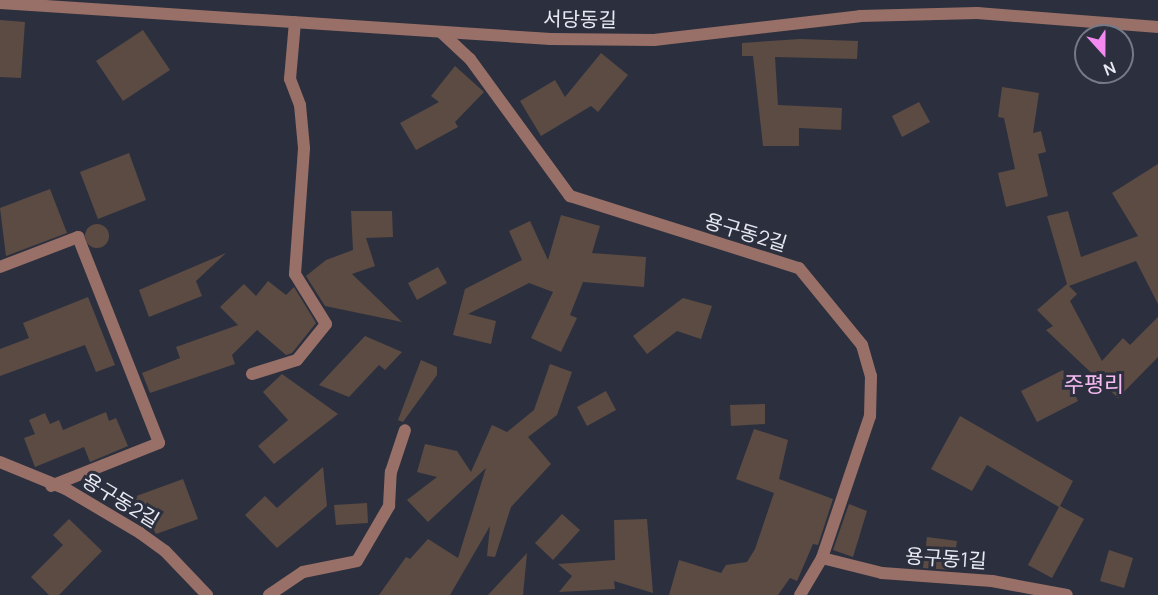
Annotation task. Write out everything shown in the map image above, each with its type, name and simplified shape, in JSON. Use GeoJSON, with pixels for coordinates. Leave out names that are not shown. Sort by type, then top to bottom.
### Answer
{"type":"FeatureCollection","features":[{"type":"Feature","properties":{"kind":"street","name":"서당동길"},"geometry":{"type":"LineString","coordinates":[[0,3],[441,32],[654,40],[860,16],[977,13],[1158,27]]}},
{"type":"Feature","properties":{"kind":"street"},"geometry":{"type":"LineString","coordinates":[[252,374],[297,360],[326,324],[295,274],[304,148],[300,105],[290,79],[295,22]]}},
{"type":"Feature","properties":{"kind":"street","name":"용구동2길"},"geometry":{"type":"LineString","coordinates":[[441,32],[470,59],[570,196],[799,268],[862,345],[871,376],[870,416],[822,558],[800,595]]}},
{"type":"Feature","properties":{"kind":"street"},"geometry":{"type":"LineString","coordinates":[[0,267],[78,237],[159,443],[51,486]]}},
{"type":"Feature","properties":{"kind":"street"},"geometry":{"type":"LineString","coordinates":[[269,595],[303,572],[357,561],[389,506],[392,472],[405,430]]}},
{"type":"Feature","properties":{"kind":"street","name":"용구동2길"},"geometry":{"type":"LineString","coordinates":[[0,462],[51,486],[66,489],[157,545],[207,595]]}},
{"type":"Feature","properties":{"kind":"street","name":"용구동1길"},"geometry":{"type":"LineString","coordinates":[[822,558],[882,573],[992,581],[1066,595]]}},
{"type":"Feature","properties":{"kind":"building"},"geometry":{"type":"Polygon","coordinates":[[[0,20],[25,22],[21,78],[0,77],[0,20]]]}},
{"type":"Feature","properties":{"kind":"building"},"geometry":{"type":"Polygon","coordinates":[[[143,30],[170,70],[123,101],[96,61],[143,30]]]}},
{"type":"Feature","properties":{"kind":"building"},"geometry":{"type":"Polygon","coordinates":[[[800,39],[858,41],[857,59],[775,57],[778,105],[842,108],[841,130],[799,128],[799,146],[763,146],[753,56],[742,56],[742,43],[800,39]]]}},
{"type":"Feature","properties":{"kind":"building"},"geometry":{"type":"Polygon","coordinates":[[[601,53],[628,75],[598,112],[591,106],[541,136],[520,101],[555,80],[565,97],[601,53]]]}},
{"type":"Feature","properties":{"kind":"building"},"geometry":{"type":"Polygon","coordinates":[[[455,66],[484,92],[455,122],[458,127],[416,150],[400,123],[439,102],[431,96],[455,66]]]}},
{"type":"Feature","properties":{"kind":"building"},"geometry":{"type":"Polygon","coordinates":[[[1002,87],[1039,93],[1033,133],[1041,131],[1046,152],[1038,154],[1048,196],[1006,207],[998,173],[1015,169],[1004,118],[998,117],[1002,87]]]}},
{"type":"Feature","properties":{"kind":"building"},"geometry":{"type":"Polygon","coordinates":[[[919,102],[930,122],[902,137],[892,116],[919,102]]]}},
{"type":"Feature","properties":{"kind":"building"},"geometry":{"type":"Polygon","coordinates":[[[129,153],[146,200],[98,219],[80,172],[129,153]]]}},
{"type":"Feature","properties":{"kind":"building"},"geometry":{"type":"Polygon","coordinates":[[[1158,164],[1158,304],[1136,261],[1069,286],[1077,294],[1070,301],[1102,361],[1123,338],[1130,345],[1158,317],[1158,357],[1118,398],[1046,330],[1053,326],[1037,310],[1067,284],[1047,216],[1068,211],[1081,257],[1138,236],[1112,193],[1158,164]]]}},
{"type":"Feature","properties":{"kind":"building"},"geometry":{"type":"Polygon","coordinates":[[[50,189],[67,233],[6,256],[0,208],[50,189]]]}},
{"type":"Feature","properties":{"kind":"building"},"geometry":{"type":"Polygon","coordinates":[[[351,211],[392,211],[393,237],[366,238],[375,266],[352,274],[402,322],[325,306],[306,276],[326,260],[353,250],[351,211]]]}},
{"type":"Feature","properties":{"kind":"building"},"geometry":{"type":"Polygon","coordinates":[[[561,215],[600,226],[592,253],[646,257],[644,287],[583,282],[570,315],[577,318],[561,352],[531,338],[553,292],[529,283],[468,314],[496,321],[491,344],[453,335],[465,289],[522,260],[509,231],[530,221],[548,260],[561,215]]]}},
{"type":"Feature","properties":{"kind":"building"},"geometry":{"type":"Polygon","coordinates":[[[97,224],[102,225],[108,231],[108,241],[102,247],[97,248],[92,247],[86,241],[85,236],[86,231],[92,225],[97,224]]]}},
{"type":"Feature","properties":{"kind":"building"},"geometry":{"type":"Polygon","coordinates":[[[226,253],[196,281],[202,296],[149,317],[139,290],[226,253]]]}},
{"type":"Feature","properties":{"kind":"building"},"geometry":{"type":"Polygon","coordinates":[[[438,267],[447,283],[417,300],[408,283],[438,267]]]}},
{"type":"Feature","properties":{"kind":"building"},"geometry":{"type":"Polygon","coordinates":[[[268,281],[286,295],[294,287],[316,323],[292,353],[286,355],[257,330],[232,355],[235,364],[150,393],[142,373],[180,358],[176,347],[238,325],[220,307],[244,284],[256,296],[268,281]]]}},
{"type":"Feature","properties":{"kind":"building"},"geometry":{"type":"Polygon","coordinates":[[[88,297],[115,365],[96,372],[85,345],[0,376],[0,349],[29,338],[23,323],[88,297]]]}},
{"type":"Feature","properties":{"kind":"building"},"geometry":{"type":"Polygon","coordinates":[[[683,298],[712,306],[701,339],[677,331],[647,354],[633,336],[683,298]]]}},
{"type":"Feature","properties":{"kind":"building"},"geometry":{"type":"Polygon","coordinates":[[[365,336],[402,352],[385,370],[379,365],[349,397],[319,385],[365,336]]]}},
{"type":"Feature","properties":{"kind":"building"},"geometry":{"type":"Polygon","coordinates":[[[421,360],[437,367],[437,375],[403,422],[398,420],[421,360]]]}},
{"type":"Feature","properties":{"kind":"building"},"geometry":{"type":"Polygon","coordinates":[[[550,364],[572,372],[557,415],[528,437],[551,464],[511,507],[495,557],[487,556],[490,526],[450,595],[379,595],[406,557],[410,559],[428,539],[458,558],[486,468],[428,522],[407,500],[437,477],[417,472],[425,444],[457,451],[471,472],[492,425],[507,432],[534,410],[550,364]]]}},
{"type":"Feature","properties":{"kind":"building"},"geometry":{"type":"Polygon","coordinates":[[[1063,370],[1078,401],[1037,422],[1021,391],[1063,370]]]}},
{"type":"Feature","properties":{"kind":"building"},"geometry":{"type":"Polygon","coordinates":[[[282,374],[338,414],[274,464],[258,446],[288,420],[263,392],[282,374]]]}},
{"type":"Feature","properties":{"kind":"building"},"geometry":{"type":"Polygon","coordinates":[[[606,391],[616,410],[587,426],[577,407],[606,391]]]}},
{"type":"Feature","properties":{"kind":"building"},"geometry":{"type":"Polygon","coordinates":[[[765,404],[765,424],[731,426],[730,405],[765,404]]]}},
{"type":"Feature","properties":{"kind":"building"},"geometry":{"type":"Polygon","coordinates":[[[106,412],[109,421],[116,418],[128,446],[90,462],[84,447],[35,467],[24,438],[35,434],[29,420],[45,413],[50,424],[59,420],[63,430],[106,412]]]}},
{"type":"Feature","properties":{"kind":"building"},"geometry":{"type":"Polygon","coordinates":[[[960,416],[1073,481],[1060,506],[1084,519],[1052,578],[1028,565],[1059,507],[987,465],[972,491],[931,469],[960,416]]]}},
{"type":"Feature","properties":{"kind":"building"},"geometry":{"type":"Polygon","coordinates":[[[754,429],[788,440],[779,479],[833,499],[818,545],[813,544],[797,581],[790,578],[778,595],[669,595],[679,560],[721,573],[726,565],[747,562],[755,549],[774,493],[736,479],[754,429]]]}},
{"type":"Feature","properties":{"kind":"building"},"geometry":{"type":"Polygon","coordinates":[[[323,467],[327,506],[277,548],[245,515],[265,496],[277,508],[323,467]]]}},
{"type":"Feature","properties":{"kind":"building"},"geometry":{"type":"Polygon","coordinates":[[[183,479],[198,519],[156,534],[148,517],[138,520],[131,498],[183,479]]]}},
{"type":"Feature","properties":{"kind":"building"},"geometry":{"type":"Polygon","coordinates":[[[367,503],[368,523],[336,525],[334,505],[367,503]]]}},
{"type":"Feature","properties":{"kind":"building"},"geometry":{"type":"Polygon","coordinates":[[[849,504],[867,511],[853,557],[833,550],[849,504]]]}},
{"type":"Feature","properties":{"kind":"building"},"geometry":{"type":"Polygon","coordinates":[[[562,514],[580,530],[553,560],[535,543],[562,514]]]}},
{"type":"Feature","properties":{"kind":"building"},"geometry":{"type":"Polygon","coordinates":[[[69,519],[102,551],[59,595],[49,595],[31,577],[63,545],[53,535],[69,519]]]}},
{"type":"Feature","properties":{"kind":"building"},"geometry":{"type":"Polygon","coordinates":[[[647,519],[653,593],[614,581],[615,589],[559,592],[572,576],[558,564],[615,560],[614,520],[647,519]]]}},
{"type":"Feature","properties":{"kind":"building"},"geometry":{"type":"Polygon","coordinates":[[[927,537],[957,541],[953,570],[923,568],[927,537]]]}},
{"type":"Feature","properties":{"kind":"building"},"geometry":{"type":"Polygon","coordinates":[[[1109,550],[1133,558],[1124,588],[1100,581],[1109,550]]]}},
{"type":"Feature","properties":{"kind":"building"},"geometry":{"type":"Polygon","coordinates":[[[527,553],[523,595],[488,595],[527,553]]]}},
{"type":"Feature","properties":{"kind":"district","name":"주평리"},"geometry":{"type":"Point","coordinates":[1094,385]}}]}
